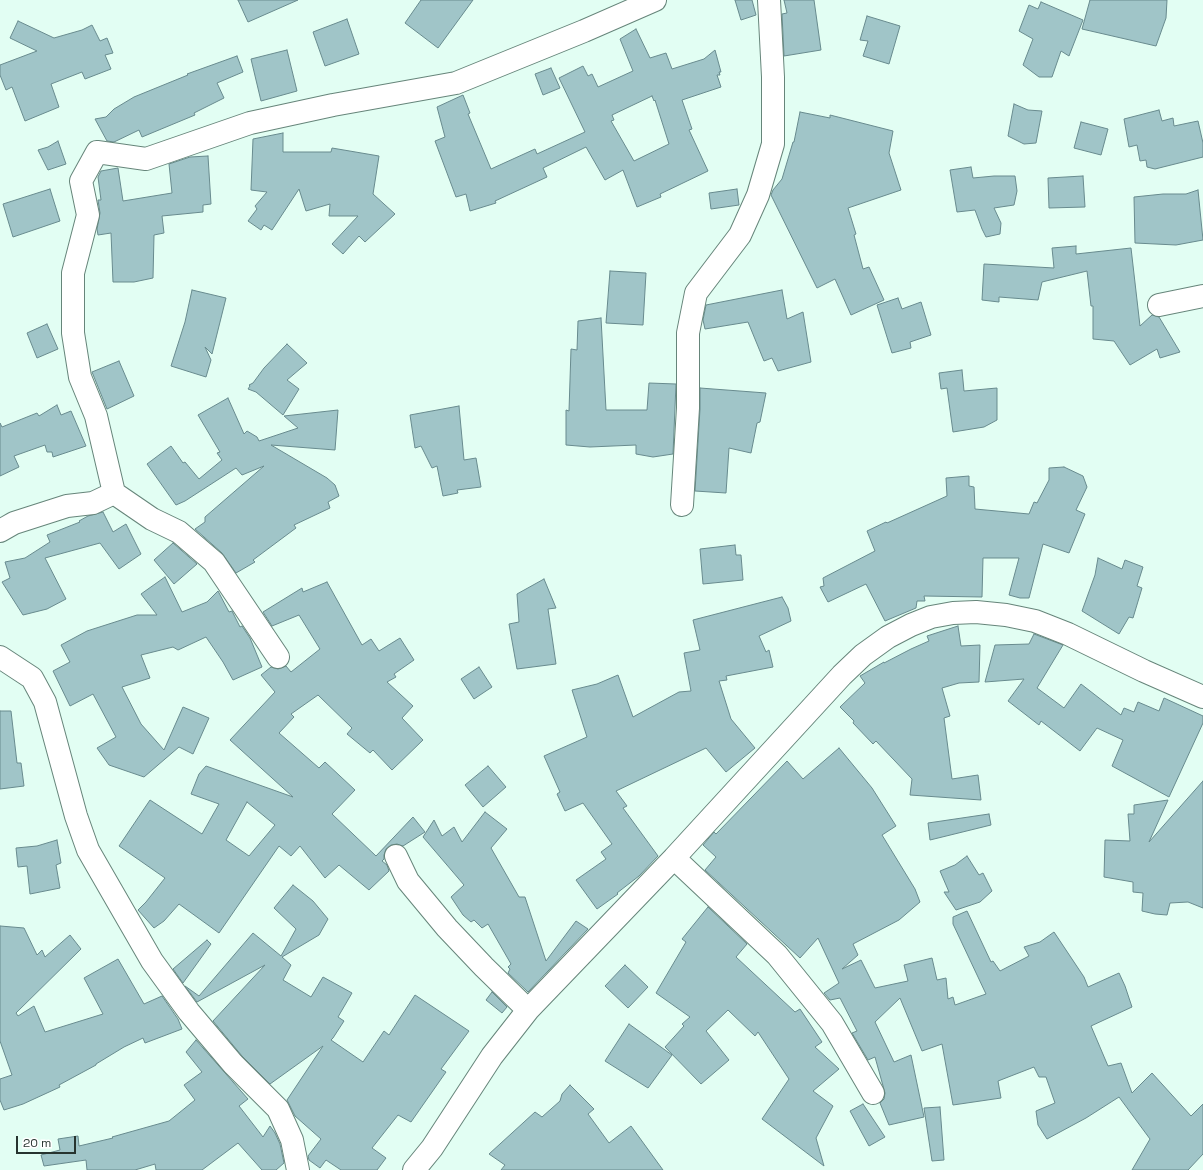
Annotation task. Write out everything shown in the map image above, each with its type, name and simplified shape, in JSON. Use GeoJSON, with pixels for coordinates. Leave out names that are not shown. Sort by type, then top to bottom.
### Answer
{"type":"FeatureCollection","features":[{"type":"Feature","properties":{"kind":"street"},"geometry":{"type":"LineString","coordinates":[[278,657],[214,562],[180,532],[152,519],[114,493],[96,416],[80,377],[73,333],[73,273],[88,215],[81,181],[97,152],[146,159],[250,123],[333,105],[456,83],[584,31],[654,0]]}},
{"type":"Feature","properties":{"kind":"street"},"geometry":{"type":"LineString","coordinates":[[682,505],[688,408],[688,333],[696,293],[740,236],[758,194],[773,144],[773,77],[769,0]]}},
{"type":"Feature","properties":{"kind":"street"},"geometry":{"type":"LineString","coordinates":[[1158,305],[1203,296]]}},
{"type":"Feature","properties":{"kind":"street"},"geometry":{"type":"LineString","coordinates":[[0,531],[14,524],[67,506],[93,503],[114,493]]}},
{"type":"Feature","properties":{"kind":"street"},"geometry":{"type":"LineString","coordinates":[[414,1170],[432,1148],[492,1056],[528,1010],[674,858],[842,675],[864,655],[888,637],[911,625],[931,618],[953,613],[976,612],[1006,615],[1034,621],[1068,634],[1144,671],[1203,697]]}},
{"type":"Feature","properties":{"kind":"street"},"geometry":{"type":"LineString","coordinates":[[0,657],[32,678],[45,702],[76,816],[88,850],[152,961],[189,1012],[233,1064],[278,1109],[292,1140],[298,1170]]}},
{"type":"Feature","properties":{"kind":"street"},"geometry":{"type":"LineString","coordinates":[[396,856],[408,881],[447,928],[528,1010]]}},
{"type":"Feature","properties":{"kind":"street"},"geometry":{"type":"LineString","coordinates":[[674,858],[777,955],[832,1023],[873,1093]]}},
{"type":"Feature","properties":{"kind":"building"},"geometry":{"type":"Polygon","coordinates":[[[238,0],[298,0],[248,22],[238,0]]]}},
{"type":"Feature","properties":{"kind":"building"},"geometry":{"type":"Polygon","coordinates":[[[421,0],[473,0],[438,48],[405,23],[421,0]]]}},
{"type":"Feature","properties":{"kind":"building"},"geometry":{"type":"Polygon","coordinates":[[[735,0],[752,0],[756,15],[741,20],[735,0]]]}},
{"type":"Feature","properties":{"kind":"building"},"geometry":{"type":"Polygon","coordinates":[[[784,0],[814,0],[821,50],[784,56],[782,14],[787,13],[784,0]]]}},
{"type":"Feature","properties":{"kind":"building"},"geometry":{"type":"Polygon","coordinates":[[[1090,0],[1167,0],[1166,18],[1156,46],[1082,29],[1090,0]]]}},
{"type":"Feature","properties":{"kind":"building"},"geometry":{"type":"Polygon","coordinates":[[[1041,2],[1083,20],[1069,56],[1061,51],[1052,77],[1039,77],[1023,65],[1033,39],[1019,31],[1029,5],[1038,9],[1041,2]]]}},
{"type":"Feature","properties":{"kind":"building"},"geometry":{"type":"Polygon","coordinates":[[[867,16],[900,26],[889,64],[863,56],[868,41],[860,40],[867,16]]]}},
{"type":"Feature","properties":{"kind":"building"},"geometry":{"type":"Polygon","coordinates":[[[347,19],[359,54],[325,66],[313,32],[347,19]]]}},
{"type":"Feature","properties":{"kind":"building"},"geometry":{"type":"Polygon","coordinates":[[[18,21],[54,38],[82,30],[92,25],[100,41],[107,38],[113,53],[105,55],[111,69],[85,79],[82,72],[51,84],[59,107],[25,121],[12,87],[6,90],[0,75],[0,65],[37,51],[10,38],[18,21]]]}},
{"type":"Feature","properties":{"kind":"building"},"geometry":{"type":"Polygon","coordinates":[[[636,29],[650,58],[666,53],[672,69],[704,59],[715,50],[721,72],[719,72],[720,75],[717,75],[721,87],[682,100],[692,129],[689,130],[708,171],[660,194],[661,197],[637,207],[623,170],[605,180],[586,147],[543,168],[547,177],[495,201],[496,203],[470,211],[466,194],[456,197],[435,141],[445,137],[437,107],[463,95],[470,113],[468,114],[491,169],[535,149],[537,154],[585,132],[559,78],[583,66],[588,76],[592,74],[598,87],[633,71],[620,39],[636,29]],[[652,96],[612,115],[614,120],[611,121],[634,161],[669,144],[655,100],[654,101],[652,96]]]}},
{"type":"Feature","properties":{"kind":"building"},"geometry":{"type":"Polygon","coordinates":[[[287,50],[297,91],[261,101],[251,59],[287,50]]]}},
{"type":"Feature","properties":{"kind":"building"},"geometry":{"type":"Polygon","coordinates":[[[237,56],[243,72],[217,83],[224,98],[194,113],[195,115],[142,137],[139,130],[114,142],[107,141],[95,119],[106,117],[114,109],[134,97],[188,75],[187,74],[237,56]]]}},
{"type":"Feature","properties":{"kind":"building"},"geometry":{"type":"Polygon","coordinates":[[[551,68],[560,88],[543,95],[535,74],[551,68]]]}},
{"type":"Feature","properties":{"kind":"building"},"geometry":{"type":"Polygon","coordinates":[[[1014,104],[1028,110],[1042,111],[1036,143],[1024,144],[1008,136],[1014,104]]]}},
{"type":"Feature","properties":{"kind":"building"},"geometry":{"type":"Polygon","coordinates":[[[1159,110],[1162,121],[1173,118],[1174,126],[1198,121],[1203,143],[1203,157],[1155,169],[1147,167],[1146,160],[1140,161],[1137,145],[1129,147],[1124,119],[1159,110]]]}},
{"type":"Feature","properties":{"kind":"building"},"geometry":{"type":"Polygon","coordinates":[[[800,112],[830,118],[830,115],[893,131],[889,153],[901,190],[848,208],[856,234],[854,235],[863,269],[869,267],[884,300],[851,315],[835,279],[817,288],[771,195],[782,179],[794,142],[800,112]]]}},
{"type":"Feature","properties":{"kind":"building"},"geometry":{"type":"Polygon","coordinates":[[[1081,122],[1108,129],[1101,155],[1074,148],[1081,122]]]}},
{"type":"Feature","properties":{"kind":"building"},"geometry":{"type":"Polygon","coordinates":[[[283,133],[283,152],[331,152],[332,148],[379,156],[373,194],[395,214],[365,242],[359,236],[343,254],[332,244],[358,216],[329,216],[330,204],[306,211],[299,189],[272,230],[264,225],[261,230],[248,221],[257,209],[255,206],[267,192],[251,190],[253,139],[283,133]]]}},
{"type":"Feature","properties":{"kind":"building"},"geometry":{"type":"Polygon","coordinates":[[[58,141],[66,164],[48,170],[38,150],[48,147],[58,141]]]}},
{"type":"Feature","properties":{"kind":"building"},"geometry":{"type":"Polygon","coordinates":[[[208,156],[211,204],[203,205],[203,212],[162,216],[164,233],[154,235],[153,278],[134,282],[113,282],[111,233],[98,235],[97,229],[100,213],[98,200],[101,200],[98,177],[101,171],[118,168],[123,201],[172,193],[169,164],[190,157],[208,156]]]}},
{"type":"Feature","properties":{"kind":"building"},"geometry":{"type":"Polygon","coordinates":[[[971,167],[973,178],[1015,176],[1017,191],[1014,205],[994,208],[1001,223],[1000,234],[986,237],[975,210],[957,212],[950,170],[971,167]]]}},
{"type":"Feature","properties":{"kind":"building"},"geometry":{"type":"Polygon","coordinates":[[[1083,176],[1085,207],[1049,208],[1048,178],[1083,176]]]}},
{"type":"Feature","properties":{"kind":"building"},"geometry":{"type":"Polygon","coordinates":[[[50,189],[60,221],[13,237],[3,204],[50,189]]]}},
{"type":"Feature","properties":{"kind":"building"},"geometry":{"type":"Polygon","coordinates":[[[737,189],[739,205],[711,209],[709,193],[737,189]]]}},
{"type":"Feature","properties":{"kind":"building"},"geometry":{"type":"Polygon","coordinates":[[[1198,190],[1203,240],[1176,245],[1135,243],[1134,197],[1163,194],[1186,194],[1198,190]]]}},
{"type":"Feature","properties":{"kind":"building"},"geometry":{"type":"Polygon","coordinates":[[[1076,246],[1076,254],[1131,248],[1140,326],[1152,315],[1159,317],[1180,352],[1160,358],[1157,349],[1130,365],[1114,341],[1093,339],[1093,306],[1091,306],[1087,271],[1042,282],[1038,300],[999,297],[999,302],[982,300],[984,264],[1054,268],[1052,248],[1076,246]]]}},
{"type":"Feature","properties":{"kind":"building"},"geometry":{"type":"Polygon","coordinates":[[[610,271],[646,273],[643,325],[606,323],[610,271]]]}},
{"type":"Feature","properties":{"kind":"building"},"geometry":{"type":"Polygon","coordinates":[[[192,290],[226,298],[212,354],[205,347],[211,360],[206,377],[171,366],[185,322],[192,290]]]}},
{"type":"Feature","properties":{"kind":"building"},"geometry":{"type":"Polygon","coordinates":[[[782,290],[787,319],[803,312],[811,362],[778,371],[772,358],[764,361],[748,322],[705,329],[703,320],[706,305],[782,290]]]}},
{"type":"Feature","properties":{"kind":"building"},"geometry":{"type":"Polygon","coordinates":[[[898,298],[902,309],[921,302],[931,335],[910,342],[911,348],[892,353],[877,305],[898,298]]]}},
{"type":"Feature","properties":{"kind":"building"},"geometry":{"type":"Polygon","coordinates":[[[601,318],[606,410],[647,410],[649,383],[676,384],[673,454],[653,457],[636,454],[636,445],[590,447],[566,445],[566,410],[569,411],[571,349],[577,350],[578,321],[601,318]]]}},
{"type":"Feature","properties":{"kind":"building"},"geometry":{"type":"Polygon","coordinates":[[[47,324],[58,349],[37,358],[27,333],[47,324]]]}},
{"type":"Feature","properties":{"kind":"building"},"geometry":{"type":"Polygon","coordinates":[[[287,344],[307,363],[287,380],[299,389],[283,415],[256,392],[248,389],[250,386],[249,385],[253,383],[264,368],[287,344]]]}},
{"type":"Feature","properties":{"kind":"building"},"geometry":{"type":"Polygon","coordinates":[[[119,361],[134,396],[107,409],[92,372],[119,361]]]}},
{"type":"Feature","properties":{"kind":"building"},"geometry":{"type":"Polygon","coordinates":[[[962,370],[964,391],[997,388],[997,420],[984,427],[953,432],[947,388],[941,389],[939,373],[962,370]]]}},
{"type":"Feature","properties":{"kind":"building"},"geometry":{"type":"Polygon","coordinates":[[[700,388],[766,393],[760,422],[757,423],[751,453],[729,448],[726,493],[695,491],[700,388]]]}},
{"type":"Feature","properties":{"kind":"building"},"geometry":{"type":"Polygon","coordinates":[[[228,398],[244,434],[247,431],[257,437],[259,441],[298,428],[284,416],[338,410],[335,450],[271,445],[327,478],[335,485],[339,496],[328,502],[330,508],[294,525],[296,528],[253,560],[255,562],[236,573],[222,553],[195,529],[205,522],[205,517],[264,466],[242,475],[236,468],[185,501],[176,505],[147,464],[171,446],[183,463],[185,462],[199,479],[222,460],[217,453],[220,452],[198,415],[228,398]]]}},
{"type":"Feature","properties":{"kind":"building"},"geometry":{"type":"Polygon","coordinates":[[[57,405],[61,415],[71,411],[86,446],[53,457],[52,452],[47,452],[45,445],[14,456],[19,467],[0,476],[0,423],[2,427],[37,413],[39,416],[57,405]]]}},
{"type":"Feature","properties":{"kind":"building"},"geometry":{"type":"Polygon","coordinates":[[[459,406],[464,460],[476,458],[481,487],[457,490],[458,493],[443,496],[437,466],[432,468],[421,446],[415,448],[410,415],[459,406]]]}},
{"type":"Feature","properties":{"kind":"building"},"geometry":{"type":"Polygon","coordinates":[[[1064,467],[1083,476],[1087,487],[1076,510],[1085,514],[1069,553],[1043,544],[1029,598],[1020,598],[1009,595],[1019,558],[983,558],[982,597],[924,596],[925,601],[917,601],[916,608],[885,621],[866,584],[828,602],[820,587],[824,586],[823,578],[875,551],[867,531],[947,496],[946,478],[969,476],[969,486],[974,487],[975,509],[1029,514],[1034,502],[1037,503],[1049,480],[1049,468],[1064,467]]]}},
{"type":"Feature","properties":{"kind":"building"},"geometry":{"type":"Polygon","coordinates":[[[103,512],[113,532],[126,524],[141,554],[119,569],[100,543],[45,558],[66,599],[47,609],[23,615],[2,582],[10,578],[5,562],[25,558],[50,542],[47,535],[80,522],[79,521],[88,516],[103,512]]]}},
{"type":"Feature","properties":{"kind":"building"},"geometry":{"type":"Polygon","coordinates":[[[173,543],[197,564],[174,584],[154,560],[173,543]]]}},
{"type":"Feature","properties":{"kind":"building"},"geometry":{"type":"Polygon","coordinates":[[[735,545],[736,555],[741,555],[743,580],[703,584],[700,549],[735,545]]]}},
{"type":"Feature","properties":{"kind":"building"},"geometry":{"type":"Polygon","coordinates":[[[1098,558],[1122,569],[1125,560],[1143,567],[1137,586],[1142,588],[1133,618],[1129,617],[1119,634],[1082,611],[1095,575],[1098,558]]]}},
{"type":"Feature","properties":{"kind":"building"},"geometry":{"type":"Polygon","coordinates":[[[165,577],[182,612],[207,602],[218,591],[229,612],[232,611],[240,627],[242,626],[250,638],[262,667],[233,680],[206,637],[178,650],[173,647],[141,655],[150,678],[122,687],[141,724],[164,750],[183,707],[209,718],[193,754],[179,747],[144,777],[109,765],[97,748],[116,737],[93,694],[70,706],[53,671],[70,662],[61,645],[87,631],[137,615],[157,615],[141,594],[165,577]]]}},
{"type":"Feature","properties":{"kind":"building"},"geometry":{"type":"Polygon","coordinates":[[[544,579],[556,608],[548,609],[556,664],[517,669],[509,624],[519,622],[517,594],[544,579]]]}},
{"type":"Feature","properties":{"kind":"building"},"geometry":{"type":"Polygon","coordinates":[[[327,582],[362,645],[371,639],[379,651],[400,638],[414,660],[394,674],[396,677],[387,682],[413,706],[402,718],[423,740],[392,770],[373,750],[370,753],[347,734],[352,728],[318,695],[291,714],[294,717],[279,733],[319,768],[325,762],[355,790],[332,814],[376,856],[413,817],[425,832],[403,846],[397,844],[391,845],[386,849],[384,859],[382,861],[387,865],[389,871],[369,890],[339,865],[325,878],[300,846],[291,856],[279,846],[219,933],[179,904],[164,921],[154,928],[138,910],[165,878],[119,846],[150,800],[202,834],[219,804],[191,794],[199,774],[206,766],[293,797],[230,740],[275,692],[261,675],[271,667],[278,669],[286,666],[291,672],[320,649],[299,615],[272,626],[263,612],[302,588],[303,592],[327,582]],[[247,802],[226,840],[249,856],[275,825],[247,802]]]}},
{"type":"Feature","properties":{"kind":"building"},"geometry":{"type":"Polygon","coordinates":[[[782,597],[788,608],[791,621],[759,636],[766,652],[769,650],[773,667],[726,676],[727,680],[719,681],[731,719],[755,748],[726,772],[706,748],[616,791],[627,806],[623,808],[658,856],[639,876],[597,909],[576,880],[606,859],[601,852],[612,844],[583,803],[565,811],[557,794],[560,792],[544,756],[587,737],[572,690],[597,684],[618,675],[633,717],[679,692],[691,691],[684,653],[700,650],[693,620],[782,597]]]}},
{"type":"Feature","properties":{"kind":"building"},"geometry":{"type":"Polygon","coordinates":[[[958,626],[961,646],[980,645],[979,682],[959,683],[942,688],[950,716],[944,718],[952,779],[978,775],[981,800],[910,795],[912,779],[876,741],[873,744],[840,707],[865,683],[860,676],[884,662],[929,641],[927,636],[958,626]]]}},
{"type":"Feature","properties":{"kind":"building"},"geometry":{"type":"Polygon","coordinates":[[[1034,634],[1063,645],[1037,688],[1064,708],[1081,684],[1121,715],[1124,708],[1134,712],[1138,702],[1159,711],[1164,698],[1203,716],[1203,723],[1169,797],[1112,766],[1123,740],[1097,728],[1080,751],[1041,721],[1039,725],[1008,701],[1024,679],[985,682],[995,645],[1029,644],[1034,634]]]}},
{"type":"Feature","properties":{"kind":"building"},"geometry":{"type":"Polygon","coordinates":[[[479,667],[492,687],[474,699],[461,679],[479,667]]]}},
{"type":"Feature","properties":{"kind":"building"},"geometry":{"type":"Polygon","coordinates":[[[0,711],[11,711],[17,763],[21,763],[24,786],[0,789],[0,711]]]}},
{"type":"Feature","properties":{"kind":"building"},"geometry":{"type":"Polygon","coordinates":[[[839,748],[872,788],[896,826],[882,835],[915,889],[920,902],[899,920],[853,944],[858,955],[842,969],[861,960],[875,988],[908,981],[904,965],[932,958],[937,980],[946,978],[948,999],[953,997],[955,1005],[986,994],[953,924],[953,917],[967,911],[991,962],[993,961],[1000,971],[1029,956],[1024,947],[1040,942],[1054,932],[1084,977],[1088,987],[1119,973],[1125,986],[1132,1007],[1091,1026],[1108,1066],[1121,1063],[1132,1093],[1152,1073],[1191,1116],[1203,1104],[1203,1154],[1188,1170],[1132,1170],[1150,1139],[1119,1097],[1086,1118],[1047,1139],[1038,1125],[1036,1111],[1055,1103],[1046,1077],[1039,1077],[1034,1067],[998,1081],[1001,1098],[953,1105],[942,1044],[922,1051],[900,998],[875,1022],[894,1062],[911,1055],[924,1117],[889,1125],[880,1103],[884,1099],[885,1093],[875,1057],[868,1060],[852,1033],[857,1031],[840,998],[830,1000],[824,993],[839,983],[818,938],[800,958],[705,870],[716,857],[703,845],[714,832],[716,834],[787,761],[803,779],[839,748]]]}},
{"type":"Feature","properties":{"kind":"building"},"geometry":{"type":"Polygon","coordinates":[[[488,766],[506,787],[483,807],[465,785],[488,766]]]}},
{"type":"Feature","properties":{"kind":"building"},"geometry":{"type":"Polygon","coordinates":[[[1203,781],[1203,908],[1188,902],[1170,903],[1167,915],[1142,911],[1143,893],[1133,892],[1133,882],[1104,877],[1105,840],[1130,841],[1128,814],[1134,814],[1134,805],[1168,800],[1149,842],[1203,781]]]}},
{"type":"Feature","properties":{"kind":"building"},"geometry":{"type":"Polygon","coordinates":[[[485,812],[507,829],[491,848],[519,897],[525,897],[546,961],[576,921],[588,929],[528,992],[508,973],[510,969],[508,967],[511,964],[488,924],[482,928],[474,920],[471,922],[463,915],[451,897],[464,885],[423,837],[434,820],[442,836],[454,827],[462,842],[485,812]]]}},
{"type":"Feature","properties":{"kind":"building"},"geometry":{"type":"Polygon","coordinates":[[[989,814],[991,825],[930,840],[928,823],[989,814]]]}},
{"type":"Feature","properties":{"kind":"building"},"geometry":{"type":"Polygon","coordinates":[[[57,840],[61,863],[56,865],[60,888],[30,894],[27,866],[18,867],[16,848],[37,846],[57,840]]]}},
{"type":"Feature","properties":{"kind":"building"},"geometry":{"type":"Polygon","coordinates":[[[967,856],[979,875],[983,873],[992,891],[980,902],[956,910],[944,892],[949,892],[940,871],[955,865],[967,856]]]}},
{"type":"Feature","properties":{"kind":"building"},"geometry":{"type":"Polygon","coordinates":[[[293,885],[313,901],[328,919],[319,935],[282,957],[291,965],[283,980],[311,997],[323,977],[352,993],[338,1017],[344,1021],[331,1040],[363,1062],[384,1031],[389,1035],[415,995],[469,1031],[441,1069],[446,1072],[411,1122],[398,1115],[372,1148],[386,1158],[377,1170],[341,1170],[326,1160],[320,1168],[309,1160],[308,1156],[321,1139],[295,1116],[287,1100],[323,1046],[270,1084],[242,1056],[213,1021],[265,965],[197,1002],[185,986],[199,996],[253,933],[281,956],[296,929],[274,908],[293,885]]]}},
{"type":"Feature","properties":{"kind":"building"},"geometry":{"type":"Polygon","coordinates":[[[708,907],[747,944],[736,957],[795,1012],[800,1009],[822,1042],[815,1047],[839,1069],[813,1091],[833,1106],[816,1138],[824,1166],[762,1119],[789,1079],[758,1032],[755,1036],[728,1010],[706,1031],[729,1060],[701,1084],[665,1047],[684,1026],[682,1024],[690,1017],[656,993],[686,942],[682,939],[708,907]]]}},
{"type":"Feature","properties":{"kind":"building"},"geometry":{"type":"Polygon","coordinates":[[[0,926],[24,928],[37,955],[42,950],[45,957],[70,935],[81,949],[16,1013],[18,1016],[34,1006],[45,1032],[103,1014],[84,978],[118,959],[144,1004],[162,996],[178,1019],[182,1029],[145,1043],[143,1038],[124,1047],[96,1065],[59,1085],[60,1087],[23,1104],[4,1110],[0,1100],[0,1079],[12,1075],[0,1041],[0,926]]]}},
{"type":"Feature","properties":{"kind":"building"},"geometry":{"type":"Polygon","coordinates":[[[207,940],[211,944],[183,983],[173,969],[207,940]]]}},
{"type":"Feature","properties":{"kind":"building"},"geometry":{"type":"Polygon","coordinates":[[[625,965],[648,987],[628,1008],[605,986],[625,965]]]}},
{"type":"Feature","properties":{"kind":"building"},"geometry":{"type":"Polygon","coordinates":[[[492,992],[507,1007],[502,1013],[486,1000],[492,992]]]}},
{"type":"Feature","properties":{"kind":"building"},"geometry":{"type":"Polygon","coordinates":[[[629,1024],[672,1055],[648,1088],[605,1061],[629,1024]]]}},
{"type":"Feature","properties":{"kind":"building"},"geometry":{"type":"Polygon","coordinates":[[[196,1040],[248,1099],[239,1106],[263,1137],[270,1126],[275,1133],[280,1144],[284,1163],[276,1170],[262,1170],[238,1143],[202,1170],[156,1170],[155,1164],[135,1170],[87,1170],[86,1160],[44,1166],[41,1155],[60,1150],[58,1139],[78,1136],[79,1146],[113,1138],[112,1137],[169,1121],[195,1100],[184,1085],[202,1072],[186,1052],[196,1040]]]}},
{"type":"Feature","properties":{"kind":"building"},"geometry":{"type":"Polygon","coordinates":[[[570,1085],[594,1109],[588,1114],[609,1143],[631,1126],[663,1170],[501,1170],[505,1165],[489,1154],[535,1112],[542,1117],[560,1101],[562,1094],[570,1085]]]}},
{"type":"Feature","properties":{"kind":"building"},"geometry":{"type":"Polygon","coordinates":[[[863,1104],[885,1137],[869,1146],[850,1111],[863,1104]]]}},
{"type":"Feature","properties":{"kind":"building"},"geometry":{"type":"Polygon","coordinates":[[[940,1107],[944,1160],[932,1161],[924,1108],[940,1107]]]}}]}
